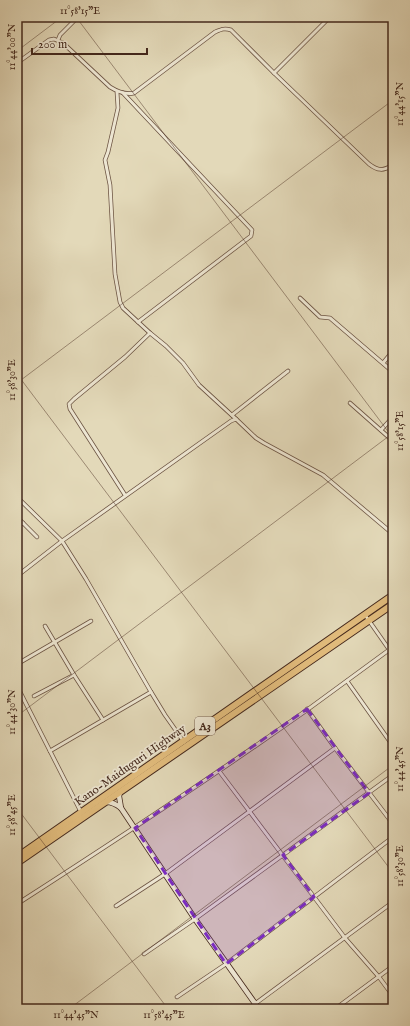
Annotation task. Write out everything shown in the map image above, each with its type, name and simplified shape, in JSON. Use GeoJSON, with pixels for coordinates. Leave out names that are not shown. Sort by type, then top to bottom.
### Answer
{"type":"FeatureCollection","features":[{"type":"Feature","properties":{"kind":"highway","name":"Kano-Maiduguri Highway"},"geometry":{"type":"LineString","coordinates":[[17,863],[106,802],[393,595]]}},
{"type":"Feature","properties":{"kind":"highway","name":"Kano-Maiduguri Highway"},"geometry":{"type":"LineString","coordinates":[[17,857],[393,604]]}},
{"type":"Feature","properties":{"kind":"street"},"geometry":{"type":"LineString","coordinates":[[58,40],[60,35],[78,17]]}},
{"type":"Feature","properties":{"kind":"street"},"geometry":{"type":"LineString","coordinates":[[274,73],[330,17]]}},
{"type":"Feature","properties":{"kind":"street"},"geometry":{"type":"LineString","coordinates":[[389,17],[393,21]]}},
{"type":"Feature","properties":{"kind":"street"},"geometry":{"type":"LineString","coordinates":[[17,63],[49,40],[58,40],[110,87],[117,92],[128,94],[134,93],[216,32],[222,29],[231,30],[369,164],[375,169],[389,168],[393,165]]}},
{"type":"Feature","properties":{"kind":"street"},"geometry":{"type":"LineString","coordinates":[[117,92],[118,108],[105,160],[112,201],[115,274],[120,302],[138,322],[183,363],[199,385],[256,438],[323,475],[393,534]]}},
{"type":"Feature","properties":{"kind":"street"},"geometry":{"type":"LineString","coordinates":[[123,93],[252,230],[251,236],[138,322]]}},
{"type":"Feature","properties":{"kind":"street"},"geometry":{"type":"LineString","coordinates":[[300,298],[320,317],[330,318],[393,372]]}},
{"type":"Feature","properties":{"kind":"street"},"geometry":{"type":"LineString","coordinates":[[125,496],[70,409],[69,404],[125,357],[150,333]]}},
{"type":"Feature","properties":{"kind":"street"},"geometry":{"type":"LineString","coordinates":[[383,363],[393,351]]}},
{"type":"Feature","properties":{"kind":"street"},"geometry":{"type":"LineString","coordinates":[[232,415],[288,371]]}},
{"type":"Feature","properties":{"kind":"street"},"geometry":{"type":"LineString","coordinates":[[350,403],[393,441]]}},
{"type":"Feature","properties":{"kind":"street"},"geometry":{"type":"LineString","coordinates":[[381,430],[393,417]]}},
{"type":"Feature","properties":{"kind":"street"},"geometry":{"type":"LineString","coordinates":[[17,576],[62,541],[231,421],[236,419]]}},
{"type":"Feature","properties":{"kind":"street"},"geometry":{"type":"LineString","coordinates":[[17,497],[62,541],[86,579],[151,692],[185,744]]}},
{"type":"Feature","properties":{"kind":"street"},"geometry":{"type":"LineString","coordinates":[[17,517],[37,537]]}},
{"type":"Feature","properties":{"kind":"street"},"geometry":{"type":"LineString","coordinates":[[17,527],[23,523]]}},
{"type":"Feature","properties":{"kind":"street"},"geometry":{"type":"LineString","coordinates":[[365,615],[393,655]]}},
{"type":"Feature","properties":{"kind":"street"},"geometry":{"type":"LineString","coordinates":[[19,663],[91,621]]}},
{"type":"Feature","properties":{"kind":"street"},"geometry":{"type":"LineString","coordinates":[[45,626],[103,720]]}},
{"type":"Feature","properties":{"kind":"street"},"geometry":{"type":"LineString","coordinates":[[17,904],[135,828],[219,771],[393,647]]}},
{"type":"Feature","properties":{"kind":"street"},"geometry":{"type":"LineString","coordinates":[[34,696],[74,674]]}},
{"type":"Feature","properties":{"kind":"street"},"geometry":{"type":"LineString","coordinates":[[347,681],[393,746]]}},
{"type":"Feature","properties":{"kind":"street"},"geometry":{"type":"LineString","coordinates":[[17,686],[82,812]]}},
{"type":"Feature","properties":{"kind":"street"},"geometry":{"type":"LineString","coordinates":[[50,751],[151,692]]}},
{"type":"Feature","properties":{"kind":"street"},"geometry":{"type":"LineString","coordinates":[[307,709],[393,824]]}},
{"type":"Feature","properties":{"kind":"street"},"geometry":{"type":"LineString","coordinates":[[116,906],[165,874],[335,748]]}},
{"type":"Feature","properties":{"kind":"street"},"geometry":{"type":"LineString","coordinates":[[219,771],[345,938],[379,977],[393,996]]}},
{"type":"Feature","properties":{"kind":"street"},"geometry":{"type":"LineString","coordinates":[[144,954],[283,856],[393,775]]}},
{"type":"Feature","properties":{"kind":"street"},"geometry":{"type":"LineString","coordinates":[[120,792],[119,796],[121,808]]}},
{"type":"Feature","properties":{"kind":"street"},"geometry":{"type":"LineString","coordinates":[[106,802],[111,802],[121,808],[195,919],[259,1009]]}},
{"type":"Feature","properties":{"kind":"street"},"geometry":{"type":"LineString","coordinates":[[177,997],[226,964],[393,836]]}},
{"type":"Feature","properties":{"kind":"street"},"geometry":{"type":"LineString","coordinates":[[248,1009],[393,902]]}},
{"type":"Feature","properties":{"kind":"street"},"geometry":{"type":"LineString","coordinates":[[335,1009],[393,966]]}},
{"type":"Feature","properties":{"kind":"highlighted area"},"geometry":{"type":"Polygon","coordinates":[[[307,709],[369,793],[283,855],[314,897],[226,964],[135,828],[307,709]]]}}]}
